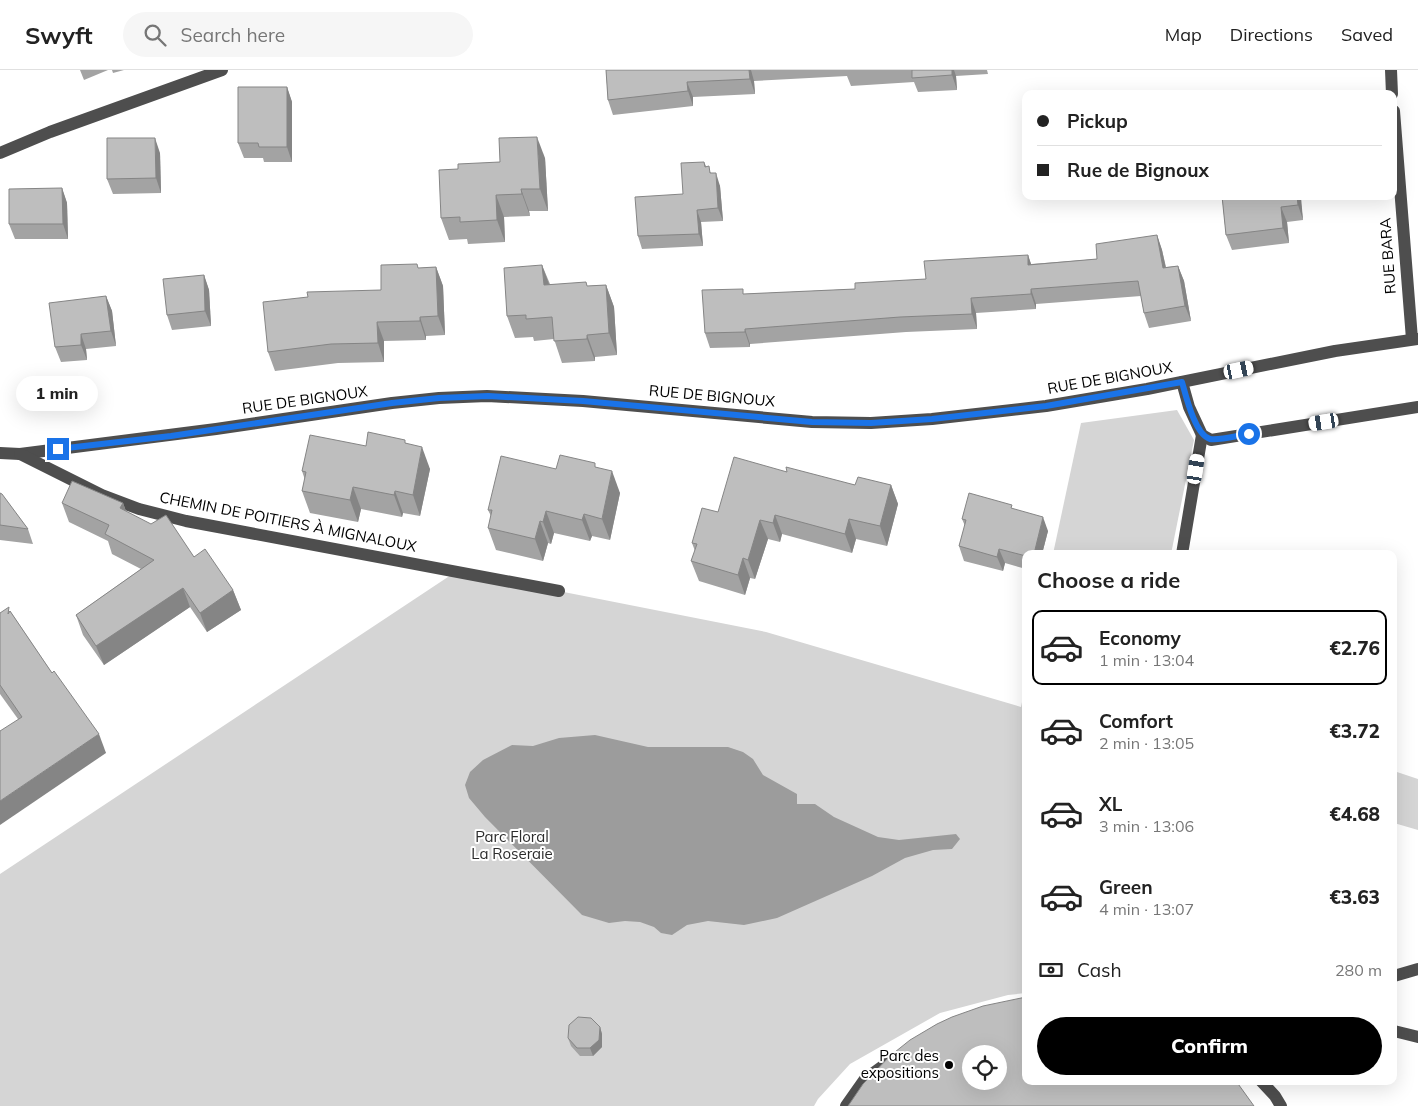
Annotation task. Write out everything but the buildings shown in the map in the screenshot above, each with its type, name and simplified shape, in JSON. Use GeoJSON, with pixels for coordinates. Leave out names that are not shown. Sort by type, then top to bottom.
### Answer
{"type":"FeatureCollection","features":[{"type":"Feature","properties":{"kind":"street"},"geometry":{"type":"LineString","coordinates":[[0,153],[50,132],[222,70]]}},
{"type":"Feature","properties":{"kind":"street"},"geometry":{"type":"LineString","coordinates":[[1391,70],[1392,90]]}},
{"type":"Feature","properties":{"kind":"street","name":"RUE BARA"},"geometry":{"type":"LineString","coordinates":[[1397,144],[1415,339]]}},
{"type":"Feature","properties":{"kind":"street","name":"RUE DE BIGNOUX"},"geometry":{"type":"LineString","coordinates":[[0,454],[20,454],[165,436],[392,403],[439,398],[488,396],[583,401],[812,422],[871,423],[932,419],[1046,406],[1182,382],[1335,351],[1415,339]]}},
{"type":"Feature","properties":{"kind":"street"},"geometry":{"type":"LineString","coordinates":[[1182,382],[1189,407],[1202,435],[1183,550]]}},
{"type":"Feature","properties":{"kind":"street"},"geometry":{"type":"LineString","coordinates":[[1202,435],[1211,440],[1418,407]]}},
{"type":"Feature","properties":{"kind":"street","name":"CHEMIN DE POITIERS À MIGNALOUX"},"geometry":{"type":"LineString","coordinates":[[20,454],[102,495],[139,509],[186,521],[559,591]]}},
{"type":"Feature","properties":{"kind":"street"},"geometry":{"type":"LineString","coordinates":[[1397,975],[1418,968]]}},
{"type":"Feature","properties":{"kind":"street"},"geometry":{"type":"LineString","coordinates":[[1397,1032],[1418,1037]]}},
{"type":"Feature","properties":{"kind":"street"},"geometry":{"type":"LineString","coordinates":[[846,1106],[865,1079],[896,1057]]}},
{"type":"Feature","properties":{"kind":"street"},"geometry":{"type":"LineString","coordinates":[[1265,1085],[1281,1106]]}},
{"type":"Feature","properties":{"kind":"green space"},"geometry":{"type":"Polygon","coordinates":[[[1177,410],[1194,440],[1172,550],[1054,550],[1081,423],[1177,410]]]}},
{"type":"Feature","properties":{"kind":"green space","name":"Parc Floral La Roseraie"},"geometry":{"type":"Polygon","coordinates":[[[457,571],[766,632],[1021,707],[1022,702],[1022,993],[1008,995],[940,1013],[850,1064],[818,1099],[814,1106],[0,1106],[0,874],[457,571]]]}},
{"type":"Feature","properties":{"kind":"green space"},"geometry":{"type":"Polygon","coordinates":[[[1397,772],[1418,779],[1418,830],[1397,824],[1397,772]]]}},
{"type":"Feature","properties":{"kind":"shaded area"},"geometry":{"type":"Polygon","coordinates":[[[595,735],[648,747],[728,747],[743,752],[753,759],[763,775],[797,794],[797,804],[815,804],[834,817],[878,837],[899,840],[956,834],[960,839],[952,849],[933,850],[905,858],[872,876],[777,918],[744,925],[708,921],[687,925],[672,935],[661,933],[654,927],[640,922],[609,923],[582,915],[485,817],[469,798],[465,785],[470,772],[483,760],[512,745],[533,746],[559,738],[595,735]]]}},
{"type":"Feature","properties":{"kind":"place","name":"Parc des expositions"},"geometry":{"type":"Point","coordinates":[949,1065]}},
{"type":"Feature","properties":{"kind":"route"},"geometry":{"type":"LineString","coordinates":[[58,449],[171,436],[392,403],[439,398],[488,396],[583,401],[812,422],[871,423],[932,419],[1046,406],[1182,382],[1189,407],[1202,435],[1211,440],[1249,434]]}}]}
